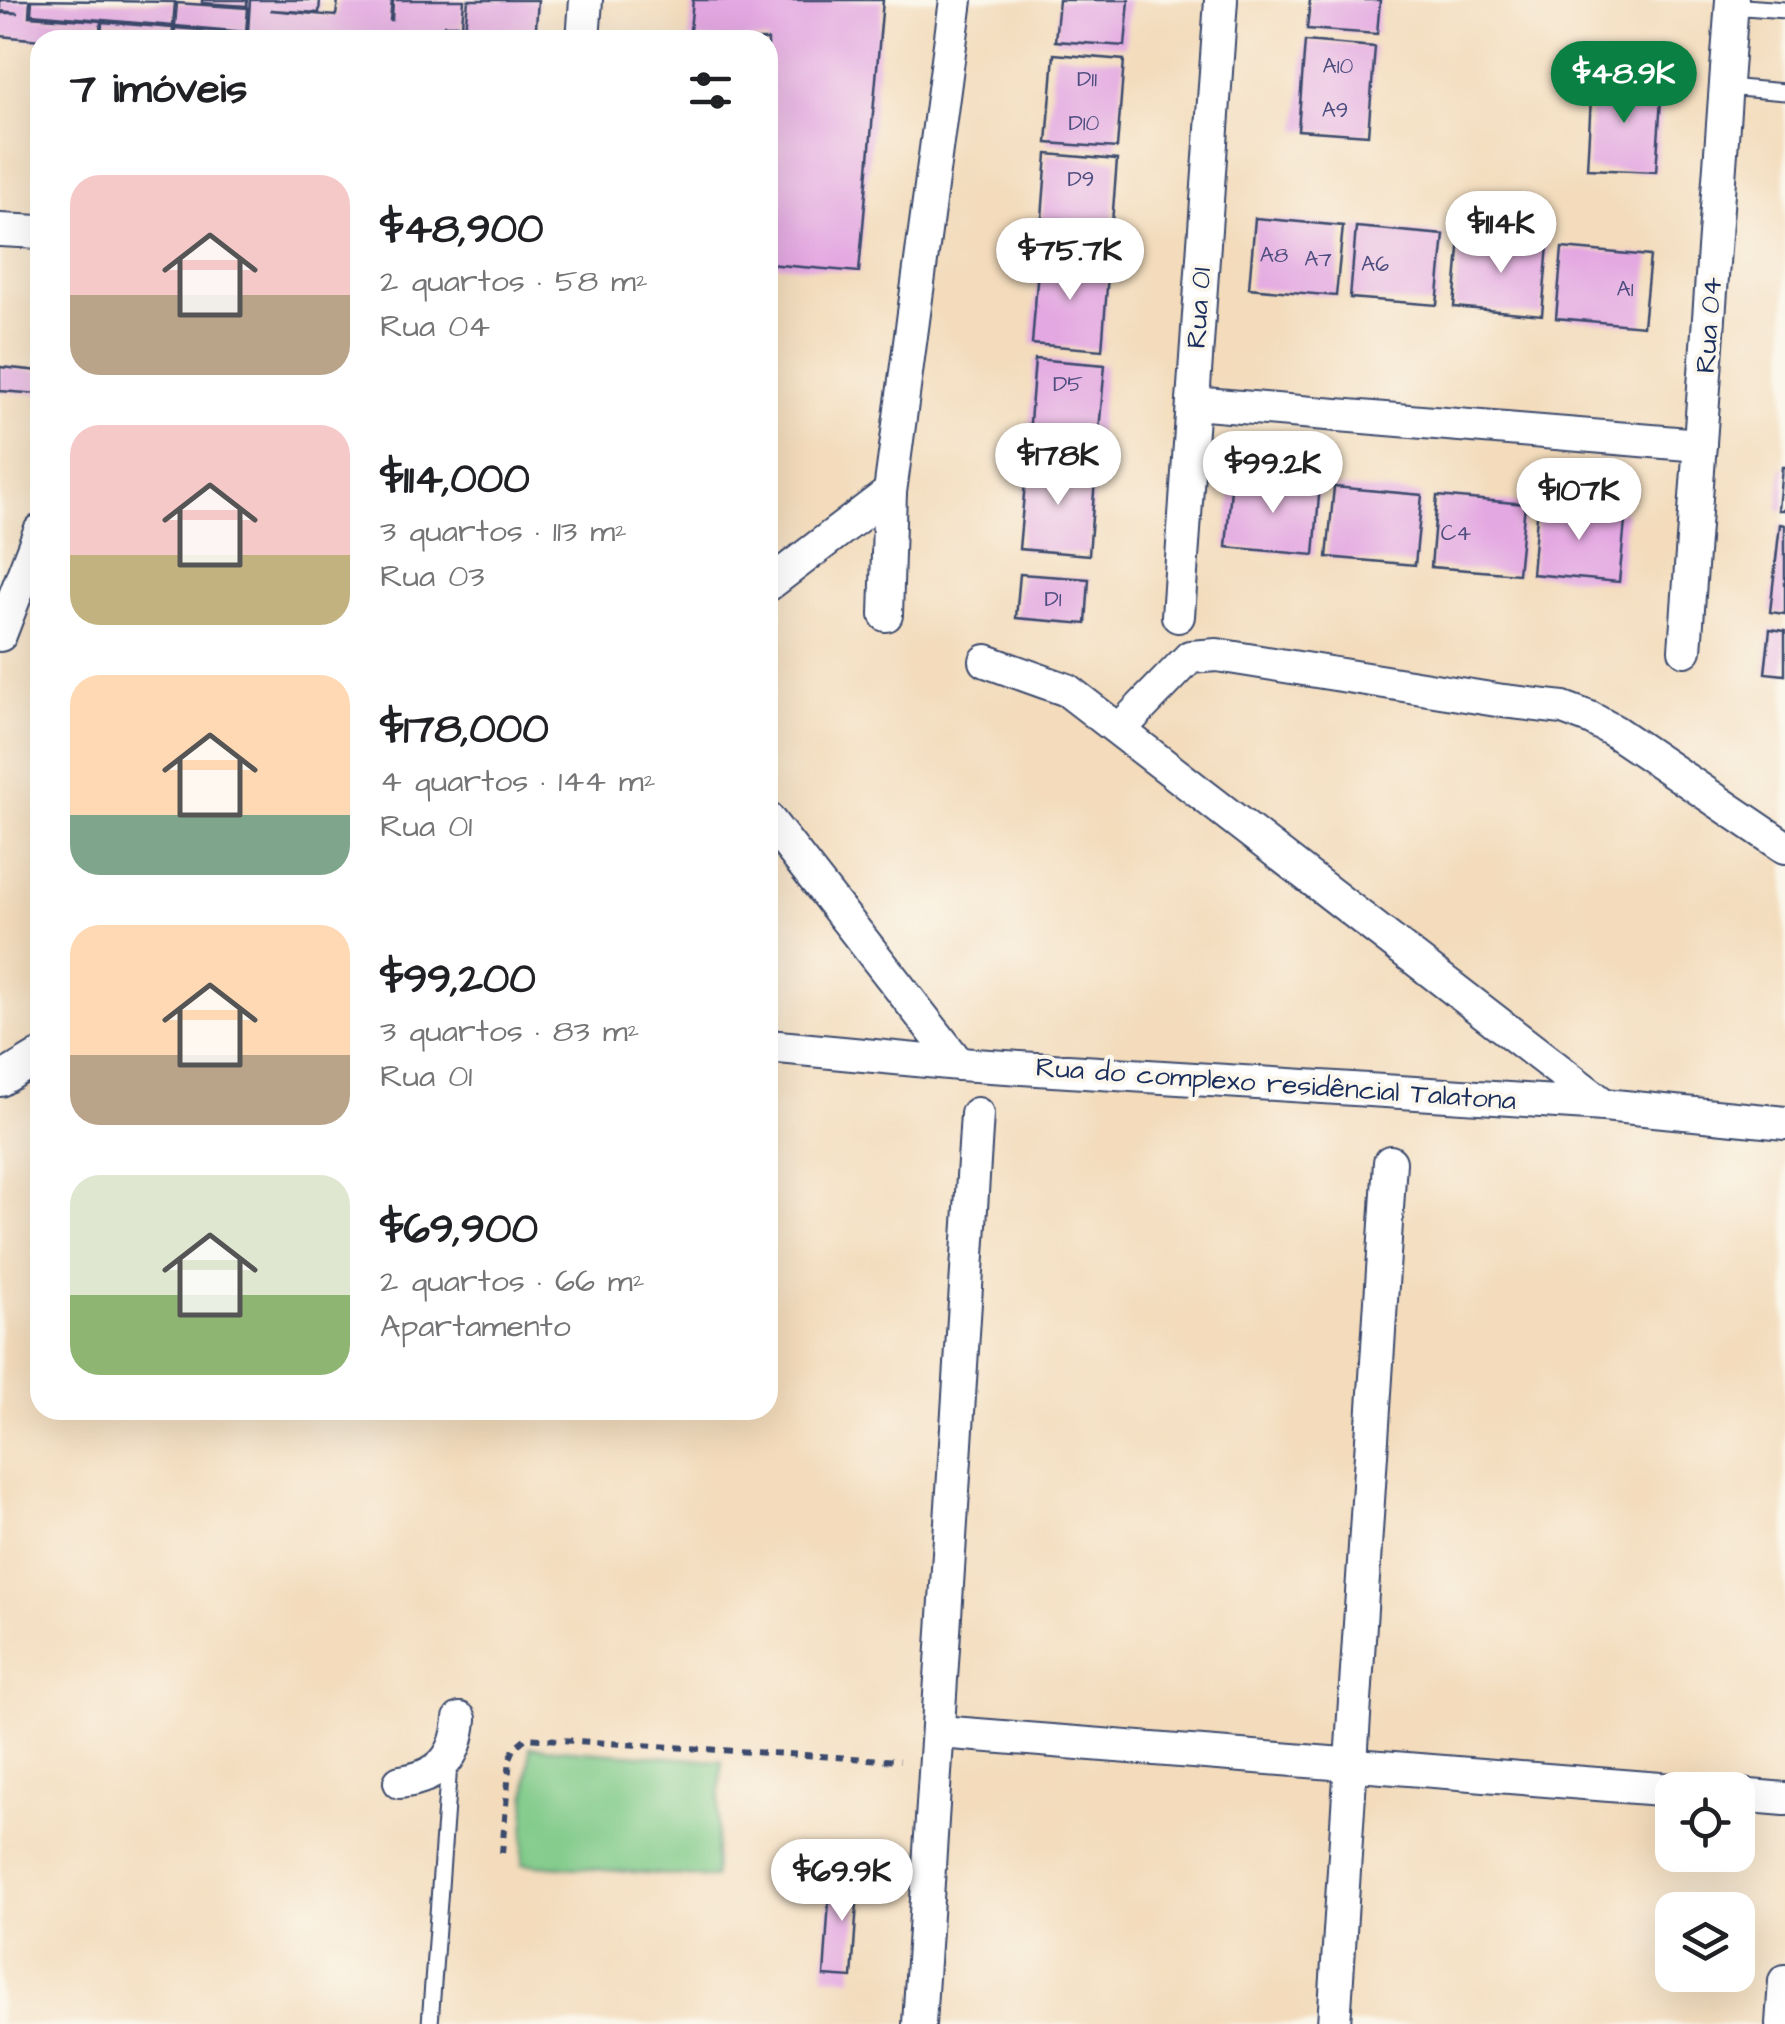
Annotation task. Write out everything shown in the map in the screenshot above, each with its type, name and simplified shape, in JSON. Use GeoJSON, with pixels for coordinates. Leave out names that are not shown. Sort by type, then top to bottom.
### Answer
{"type":"FeatureCollection","features":[{"type":"Feature","properties":{"kind":"street"},"geometry":{"type":"LineString","coordinates":[[584,30],[586,0]]}},
{"type":"Feature","properties":{"kind":"street"},"geometry":{"type":"LineString","coordinates":[[886,615],[890,492],[956,0]]}},
{"type":"Feature","properties":{"kind":"street","name":"Rua 01"},"geometry":{"type":"LineString","coordinates":[[1178,616],[1221,0]]}},
{"type":"Feature","properties":{"kind":"street","name":"Rua 04"},"geometry":{"type":"LineString","coordinates":[[1685,650],[1732,3]]}},
{"type":"Feature","properties":{"kind":"street"},"geometry":{"type":"LineString","coordinates":[[0,230],[30,232]]}},
{"type":"Feature","properties":{"kind":"street"},"geometry":{"type":"LineString","coordinates":[[1193,403],[1700,446]]}},
{"type":"Feature","properties":{"kind":"street"},"geometry":{"type":"LineString","coordinates":[[778,577],[890,492]]}},
{"type":"Feature","properties":{"kind":"street"},"geometry":{"type":"LineString","coordinates":[[0,635],[30,557]]}},
{"type":"Feature","properties":{"kind":"street"},"geometry":{"type":"LineString","coordinates":[[1120,729],[1190,657],[1217,655],[1503,702],[1563,708],[1614,731],[1785,846]]}},
{"type":"Feature","properties":{"kind":"street"},"geometry":{"type":"LineString","coordinates":[[986,661],[1068,690],[1604,1105]]}},
{"type":"Feature","properties":{"kind":"street"},"geometry":{"type":"LineString","coordinates":[[778,832],[960,1064]]}},
{"type":"Feature","properties":{"kind":"street","name":"Rua do complexo residêncial Talatona"},"geometry":{"type":"LineString","coordinates":[[778,1047],[960,1064],[1604,1105],[1785,1123]]}},
{"type":"Feature","properties":{"kind":"street"},"geometry":{"type":"LineString","coordinates":[[0,1080],[30,1062]]}},
{"type":"Feature","properties":{"kind":"street"},"geometry":{"type":"LineString","coordinates":[[919,2024],[977,1114]]}},
{"type":"Feature","properties":{"kind":"street"},"geometry":{"type":"LineString","coordinates":[[1334,2024],[1390,1162]]}},
{"type":"Feature","properties":{"kind":"street"},"geometry":{"type":"LineString","coordinates":[[400,1782],[419,1780],[450,1756],[458,1738],[460,1719]]}},
{"type":"Feature","properties":{"kind":"street"},"geometry":{"type":"LineString","coordinates":[[938,1732],[1655,1789]]}},
{"type":"Feature","properties":{"kind":"street"},"geometry":{"type":"LineString","coordinates":[[1755,1796],[1785,1799]]}},
{"type":"Feature","properties":{"kind":"street"},"geometry":{"type":"LineString","coordinates":[[1782,2024],[1785,1980]]}},
{"type":"Feature","properties":{"kind":"lane"},"geometry":{"type":"LineString","coordinates":[[1732,3],[1785,10]]}},
{"type":"Feature","properties":{"kind":"lane"},"geometry":{"type":"LineString","coordinates":[[1726,87],[1785,92]]}},
{"type":"Feature","properties":{"kind":"lane"},"geometry":{"type":"LineString","coordinates":[[430,2024],[450,1756]]}},
{"type":"Feature","properties":{"kind":"path"},"geometry":{"type":"LineString","coordinates":[[502,1853],[510,1758],[526,1738],[900,1761]]}},
{"type":"Feature","properties":{"kind":"green space"},"geometry":{"type":"Polygon","coordinates":[[[530,1747],[722,1761],[714,1878],[522,1864],[530,1747]]]}},
{"type":"Feature","properties":{"kind":"building"},"geometry":{"type":"Polygon","coordinates":[[[0,0],[30,0],[29,16],[101,21],[100,30],[30,30],[30,39],[0,36],[0,13],[18,13],[0,11],[0,0]]]}},
{"type":"Feature","properties":{"kind":"building"},"geometry":{"type":"Polygon","coordinates":[[[32,0],[175,2],[173,26],[31,14],[32,0]]]}},
{"type":"Feature","properties":{"kind":"building"},"geometry":{"type":"Polygon","coordinates":[[[247,0],[247,6],[202,3],[247,0]]]}},
{"type":"Feature","properties":{"kind":"building"},"geometry":{"type":"Polygon","coordinates":[[[250,0],[320,0],[319,13],[270,10],[336,16],[338,0],[392,0],[392,20],[393,0],[464,0],[462,25],[443,25],[462,26],[462,30],[248,30],[250,0]]]}},
{"type":"Feature","properties":{"kind":"building"},"geometry":{"type":"Polygon","coordinates":[[[468,0],[538,0],[536,30],[465,30],[468,0]]]}},
{"type":"Feature","properties":{"kind":"building"},"geometry":{"type":"Polygon","coordinates":[[[693,0],[883,0],[859,272],[778,265],[778,30],[690,30],[693,0]]]}},
{"type":"Feature","properties":{"kind":"building"},"geometry":{"type":"Polygon","coordinates":[[[1059,0],[1129,0],[1125,46],[1055,41],[1059,0]]]}},
{"type":"Feature","properties":{"kind":"building"},"geometry":{"type":"Polygon","coordinates":[[[1310,0],[1380,0],[1377,34],[1307,29],[1310,0]]]}},
{"type":"Feature","properties":{"kind":"building"},"geometry":{"type":"Polygon","coordinates":[[[177,3],[248,8],[246,30],[175,26],[177,3]]]}},
{"type":"Feature","properties":{"kind":"building"},"geometry":{"type":"Polygon","coordinates":[[[102,22],[173,28],[173,30],[102,30],[102,22]]]}},
{"type":"Feature","properties":{"kind":"building"},"geometry":{"type":"Polygon","coordinates":[[[1305,41],[1375,47],[1368,135],[1298,130],[1305,41]]]}},
{"type":"Feature","properties":{"kind":"building"},"geometry":{"type":"Polygon","coordinates":[[[1054,54],[1124,60],[1117,148],[1047,143],[1054,54]]]}},
{"type":"Feature","properties":{"kind":"building"},"geometry":{"type":"Polygon","coordinates":[[[1592,80],[1662,84],[1656,172],[1587,169],[1592,80]]]}},
{"type":"Feature","properties":{"kind":"building"},"geometry":{"type":"Polygon","coordinates":[[[1047,154],[1117,160],[1110,248],[1040,243],[1047,154]]]}},
{"type":"Feature","properties":{"kind":"building"},"geometry":{"type":"Polygon","coordinates":[[[1255,218],[1343,226],[1336,296],[1249,288],[1255,218]]]}},
{"type":"Feature","properties":{"kind":"building"},"geometry":{"type":"Polygon","coordinates":[[[1356,227],[1444,235],[1437,305],[1350,298],[1356,227]]]}},
{"type":"Feature","properties":{"kind":"building"},"geometry":{"type":"Polygon","coordinates":[[[1460,237],[1548,245],[1542,315],[1454,307],[1460,237]]]}},
{"type":"Feature","properties":{"kind":"building"},"geometry":{"type":"Polygon","coordinates":[[[1562,248],[1650,256],[1643,326],[1556,318],[1562,248]]]}},
{"type":"Feature","properties":{"kind":"building"},"geometry":{"type":"Polygon","coordinates":[[[1039,256],[1109,262],[1102,350],[1032,344],[1039,256]]]}},
{"type":"Feature","properties":{"kind":"building"},"geometry":{"type":"Polygon","coordinates":[[[1035,359],[1105,365],[1097,453],[1028,448],[1035,359]]]}},
{"type":"Feature","properties":{"kind":"building"},"geometry":{"type":"Polygon","coordinates":[[[0,367],[30,370],[30,393],[0,391],[0,367]]]}},
{"type":"Feature","properties":{"kind":"building"},"geometry":{"type":"Polygon","coordinates":[[[1027,461],[1096,467],[1089,555],[1019,549],[1027,461]]]}},
{"type":"Feature","properties":{"kind":"building"},"geometry":{"type":"Polygon","coordinates":[[[1782,467],[1785,510],[1778,510],[1782,467]]]}},
{"type":"Feature","properties":{"kind":"building"},"geometry":{"type":"Polygon","coordinates":[[[1232,476],[1320,484],[1314,555],[1226,547],[1232,476]]]}},
{"type":"Feature","properties":{"kind":"building"},"geometry":{"type":"Polygon","coordinates":[[[1334,487],[1422,495],[1415,565],[1327,557],[1334,487]]]}},
{"type":"Feature","properties":{"kind":"building"},"geometry":{"type":"Polygon","coordinates":[[[1437,496],[1525,504],[1518,574],[1431,567],[1437,496]]]}},
{"type":"Feature","properties":{"kind":"building"},"geometry":{"type":"Polygon","coordinates":[[[1538,504],[1626,512],[1619,582],[1532,574],[1538,504]]]}},
{"type":"Feature","properties":{"kind":"building"},"geometry":{"type":"Polygon","coordinates":[[[1780,524],[1785,525],[1785,614],[1770,612],[1780,524]]]}},
{"type":"Feature","properties":{"kind":"building"},"geometry":{"type":"Polygon","coordinates":[[[1020,574],[1089,579],[1086,624],[1016,618],[1020,574]]]}},
{"type":"Feature","properties":{"kind":"building"},"geometry":{"type":"Polygon","coordinates":[[[1770,629],[1785,631],[1785,675],[1765,673],[1770,629]]]}},
{"type":"Feature","properties":{"kind":"building"},"geometry":{"type":"Polygon","coordinates":[[[831,1870],[859,1872],[852,1978],[824,1976],[831,1870]]]}}]}
